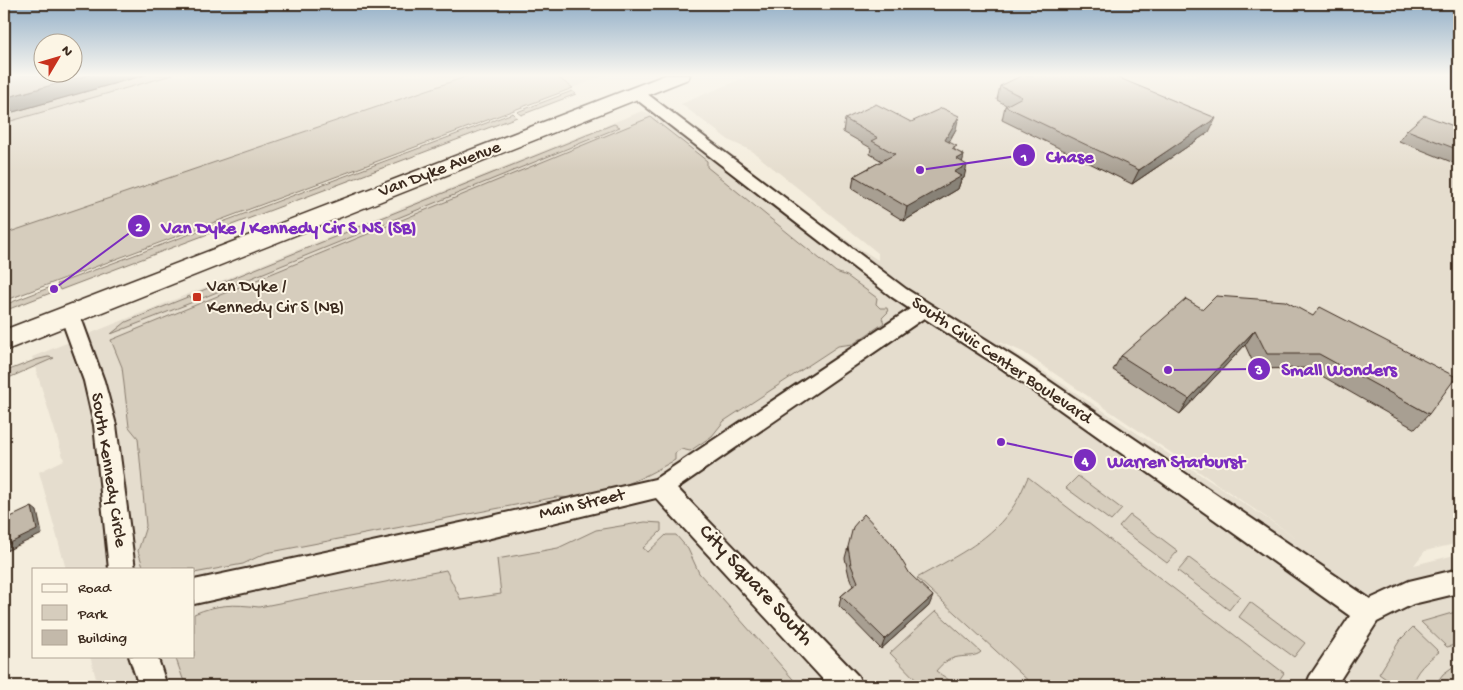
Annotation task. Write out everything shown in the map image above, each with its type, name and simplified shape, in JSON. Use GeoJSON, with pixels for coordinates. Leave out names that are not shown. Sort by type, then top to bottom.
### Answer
{"type":"FeatureCollection","features":[{"type":"Feature","properties":{"kind":"main road","name":"Van Dyke Avenue"},"geometry":{"type":"LineString","coordinates":[[4,341],[598,107]]}},
{"type":"Feature","properties":{"kind":"street","name":"South Civic Center Boulevard"},"geometry":{"type":"LineString","coordinates":[[657,107],[875,275],[924,310],[1018,370],[1368,612]]}},
{"type":"Feature","properties":{"kind":"street","name":"Main Street"},"geometry":{"type":"LineString","coordinates":[[195,592],[470,532],[661,487],[924,310]]}},
{"type":"Feature","properties":{"kind":"street","name":"South Kennedy Circle"},"geometry":{"type":"LineString","coordinates":[[70,315],[84,349],[100,401],[105,425],[122,568]]}},
{"type":"Feature","properties":{"kind":"street","name":"City Square South"},"geometry":{"type":"LineString","coordinates":[[661,487],[848,686]]}},
{"type":"Feature","properties":{"kind":"street"},"geometry":{"type":"LineString","coordinates":[[1320,686],[1368,612],[1409,592],[1459,581]]}},
{"type":"Feature","properties":{"kind":"street"},"geometry":{"type":"LineString","coordinates":[[144,658],[153,686]]}},
{"type":"Feature","properties":{"kind":"shaded area"},"geometry":{"type":"Polygon","coordinates":[[[4,107],[521,107],[4,301],[4,107]]]}},
{"type":"Feature","properties":{"kind":"shaded area"},"geometry":{"type":"Polygon","coordinates":[[[685,107],[1459,107],[1459,543],[1425,551],[1414,565],[1459,554],[1459,686],[98,686],[91,658],[195,658],[195,568],[66,568],[39,472],[64,460],[32,357],[642,111],[878,260],[878,253],[752,151],[730,141],[685,107]],[[1000,342],[1000,343],[1298,539],[1023,352],[1000,342]]]}},
{"type":"Feature","properties":{"kind":"green space"},"geometry":{"type":"Polygon","coordinates":[[[4,107],[10,107],[13,112],[30,107],[59,107],[4,123],[4,107]]]}},
{"type":"Feature","properties":{"kind":"green space"},"geometry":{"type":"Polygon","coordinates":[[[376,107],[522,107],[4,301],[4,234],[376,107]]]}},
{"type":"Feature","properties":{"kind":"green space"},"geometry":{"type":"Polygon","coordinates":[[[530,107],[541,107],[521,115],[517,112],[530,107]]]}},
{"type":"Feature","properties":{"kind":"green space"},"geometry":{"type":"Polygon","coordinates":[[[513,113],[517,117],[60,290],[57,284],[513,113]]]}},
{"type":"Feature","properties":{"kind":"green space"},"geometry":{"type":"Polygon","coordinates":[[[651,117],[707,161],[707,167],[836,272],[847,276],[877,298],[876,304],[880,308],[887,308],[888,312],[882,318],[884,323],[853,344],[838,346],[724,421],[712,436],[690,451],[681,449],[675,453],[675,460],[618,488],[588,496],[557,497],[266,553],[243,564],[195,573],[195,568],[144,568],[138,551],[146,526],[138,438],[129,427],[122,367],[111,340],[651,117]]]}},
{"type":"Feature","properties":{"kind":"green space"},"geometry":{"type":"Polygon","coordinates":[[[614,124],[620,127],[200,299],[196,293],[614,124]]]}},
{"type":"Feature","properties":{"kind":"green space"},"geometry":{"type":"Polygon","coordinates":[[[51,287],[53,292],[4,311],[4,305],[51,287]]]}},
{"type":"Feature","properties":{"kind":"green space"},"geometry":{"type":"Polygon","coordinates":[[[190,296],[193,302],[111,334],[126,322],[190,296]]]}},
{"type":"Feature","properties":{"kind":"green space"},"geometry":{"type":"Polygon","coordinates":[[[48,357],[54,358],[4,380],[4,372],[48,357]]]}},
{"type":"Feature","properties":{"kind":"green space"},"geometry":{"type":"Polygon","coordinates":[[[1078,476],[1122,509],[1111,521],[1066,488],[1078,476]]]}},
{"type":"Feature","properties":{"kind":"green space"},"geometry":{"type":"Polygon","coordinates":[[[1028,477],[1284,673],[1275,686],[1034,686],[917,578],[979,541],[1001,522],[1013,507],[1028,477]]]}},
{"type":"Feature","properties":{"kind":"green space"},"geometry":{"type":"Polygon","coordinates":[[[1130,515],[1178,551],[1167,563],[1119,527],[1130,515]]]}},
{"type":"Feature","properties":{"kind":"green space"},"geometry":{"type":"Polygon","coordinates":[[[645,522],[661,523],[661,531],[643,548],[648,552],[666,535],[676,535],[688,549],[699,573],[799,686],[192,686],[183,679],[176,658],[195,658],[195,614],[210,608],[234,605],[259,607],[446,570],[461,600],[501,594],[497,559],[558,548],[596,530],[645,522]]]}},
{"type":"Feature","properties":{"kind":"green space"},"geometry":{"type":"Polygon","coordinates":[[[1189,558],[1240,596],[1229,610],[1178,571],[1189,558]]]}},
{"type":"Feature","properties":{"kind":"green space"},"geometry":{"type":"Polygon","coordinates":[[[1250,602],[1305,643],[1294,657],[1239,617],[1250,602]]]}},
{"type":"Feature","properties":{"kind":"green space"},"geometry":{"type":"Polygon","coordinates":[[[936,611],[981,652],[972,656],[955,658],[942,664],[936,671],[952,682],[948,686],[922,686],[890,653],[936,611]]]}},
{"type":"Feature","properties":{"kind":"green space"},"geometry":{"type":"Polygon","coordinates":[[[1459,611],[1459,644],[1447,647],[1421,622],[1459,611]]]}},
{"type":"Feature","properties":{"kind":"green space"},"geometry":{"type":"Polygon","coordinates":[[[1413,627],[1439,652],[1419,671],[1412,686],[1396,686],[1379,674],[1400,640],[1413,627]]]}},
{"type":"Feature","properties":{"kind":"green space"},"geometry":{"type":"Polygon","coordinates":[[[1454,666],[1459,672],[1459,686],[1434,686],[1443,674],[1454,666]]]}},
{"type":"Feature","properties":{"kind":"building"},"geometry":{"type":"Polygon","coordinates":[[[869,107],[882,107],[911,122],[942,108],[959,116],[945,140],[957,146],[952,149],[964,155],[957,159],[967,165],[954,172],[962,176],[907,207],[854,176],[895,154],[872,141],[878,138],[845,119],[869,107]]]}},
{"type":"Feature","properties":{"kind":"building"},"geometry":{"type":"Polygon","coordinates":[[[1008,107],[1190,107],[1216,118],[1139,170],[1008,107]]]}},
{"type":"Feature","properties":{"kind":"building"},"geometry":{"type":"Polygon","coordinates":[[[1424,115],[1459,128],[1459,150],[1407,130],[1424,115]]]}},
{"type":"Feature","properties":{"kind":"building"},"geometry":{"type":"Polygon","coordinates":[[[1216,296],[1285,301],[1313,316],[1320,307],[1456,377],[1429,414],[1319,354],[1267,354],[1255,330],[1189,399],[1121,356],[1186,299],[1203,309],[1216,296]]]}},
{"type":"Feature","properties":{"kind":"building"},"geometry":{"type":"Polygon","coordinates":[[[32,507],[37,530],[4,546],[4,520],[32,507]]]}},
{"type":"Feature","properties":{"kind":"building"},"geometry":{"type":"Polygon","coordinates":[[[864,514],[892,544],[910,574],[933,596],[885,639],[841,596],[858,582],[851,565],[848,547],[853,527],[864,514]]]}},
{"type":"Feature","properties":{"kind":"place","name":"Chase"},"geometry":{"type":"Point","coordinates":[920,170]}},
{"type":"Feature","properties":{"kind":"place","name":"Van Dyke / Kennedy Cir S NS (SB)"},"geometry":{"type":"Point","coordinates":[54,289]}},
{"type":"Feature","properties":{"kind":"place","name":"Van Dyke / Kennedy Cir S (NB)"},"geometry":{"type":"Point","coordinates":[197,297]}},
{"type":"Feature","properties":{"kind":"place","name":"Small Wonders"},"geometry":{"type":"Point","coordinates":[1168,370]}},
{"type":"Feature","properties":{"kind":"place","name":"Warren Starburst"},"geometry":{"type":"Point","coordinates":[1001,442]}}]}
